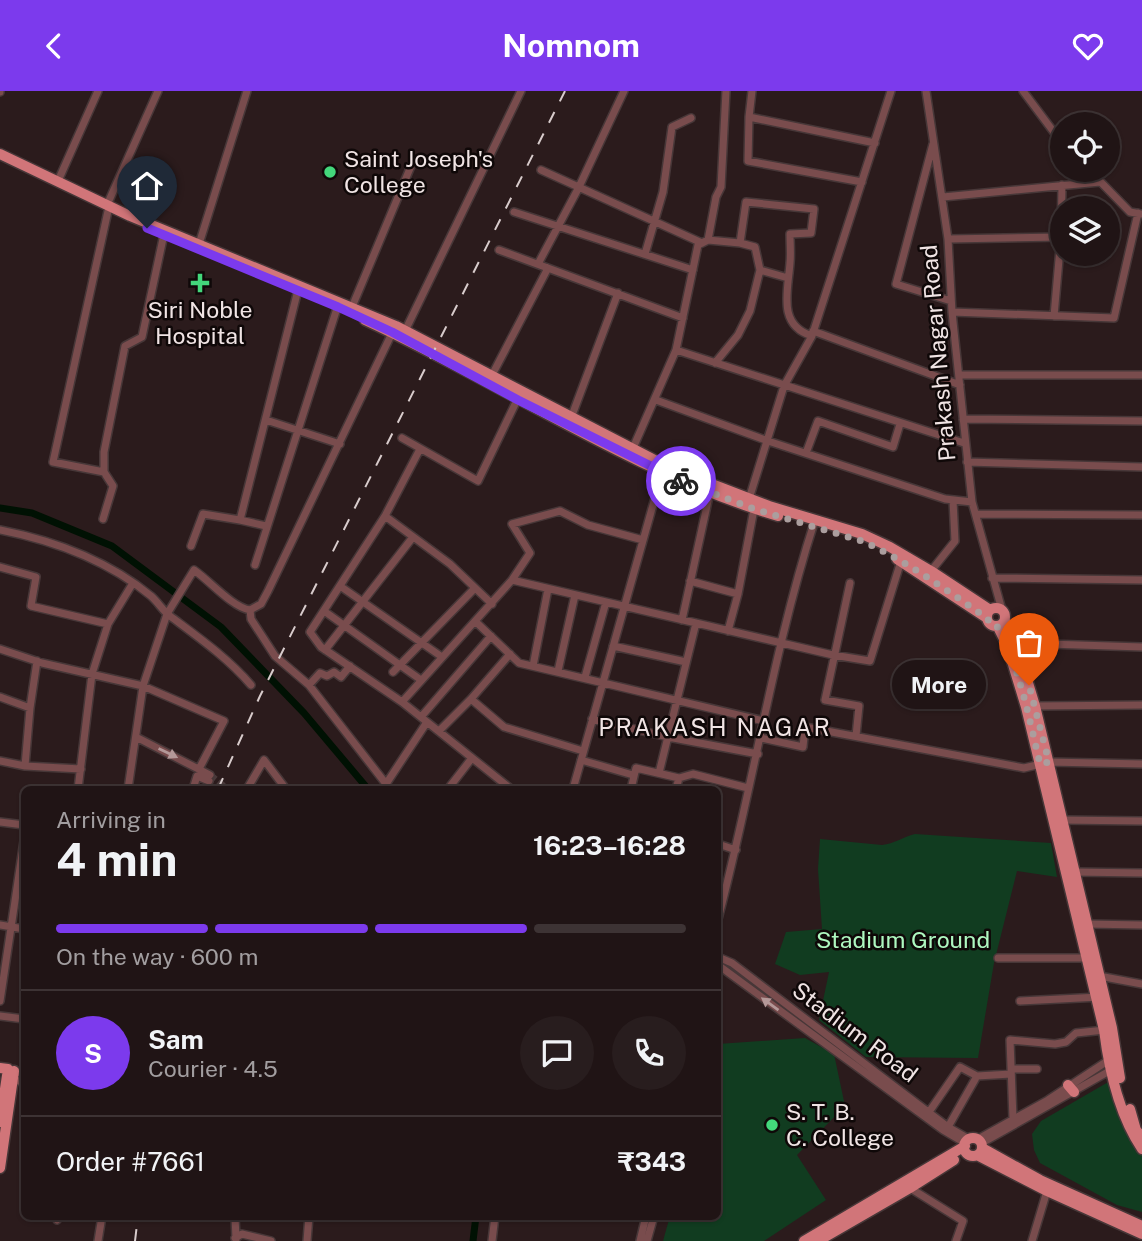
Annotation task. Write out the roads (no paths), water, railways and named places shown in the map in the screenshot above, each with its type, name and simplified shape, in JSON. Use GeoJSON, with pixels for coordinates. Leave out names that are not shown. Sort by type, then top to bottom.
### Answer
{"type":"FeatureCollection","features":[{"type":"Feature","properties":{"kind":"main road"},"geometry":{"type":"LineString","coordinates":[[0,156],[58,181],[130,222],[299,288]]}},
{"type":"Feature","properties":{"kind":"main road"},"geometry":{"type":"LineString","coordinates":[[0,156],[107,208],[199,244],[398,330],[662,473],[710,492],[814,523],[862,541],[989,614]]}},
{"type":"Feature","properties":{"kind":"main road"},"geometry":{"type":"LineString","coordinates":[[339,305],[352,307],[491,377],[519,396],[752,504]]}},
{"type":"Feature","properties":{"kind":"main road"},"geometry":{"type":"LineString","coordinates":[[814,523],[862,534],[890,547],[931,571],[989,614]]}},
{"type":"Feature","properties":{"kind":"main road"},"geometry":{"type":"LineString","coordinates":[[1002,624],[989,624],[989,614],[996,608],[1006,615],[1002,624],[1007,645],[1062,820],[1099,976],[1099,997]]}},
{"type":"Feature","properties":{"kind":"main road"},"geometry":{"type":"LineString","coordinates":[[1002,624],[1016,643],[1035,706],[1044,763],[1086,958],[1108,1029],[1113,1063],[1130,1132],[1142,1149]]}},
{"type":"Feature","properties":{"kind":"main road"},"geometry":{"type":"LineString","coordinates":[[1113,1063],[1136,1130],[1142,1137]]}},
{"type":"Feature","properties":{"kind":"main road"},"geometry":{"type":"LineString","coordinates":[[0,1122],[9,1074]]}},
{"type":"Feature","properties":{"kind":"main road"},"geometry":{"type":"LineString","coordinates":[[0,1168],[9,1074]]}},
{"type":"Feature","properties":{"kind":"main road"},"geometry":{"type":"LineString","coordinates":[[818,1241],[910,1188],[973,1146]]}},
{"type":"Feature","properties":{"kind":"main road"},"geometry":{"type":"LineString","coordinates":[[973,1146],[1047,1191],[1142,1234]]}},
{"type":"Feature","properties":{"kind":"main road"},"geometry":{"type":"LineString","coordinates":[[973,1146],[1142,1226]]}},
{"type":"Feature","properties":{"kind":"main road"},"geometry":{"type":"LineString","coordinates":[[804,1241],[973,1146]]}},
{"type":"Feature","properties":{"kind":"street"},"geometry":{"type":"LineString","coordinates":[[58,181],[98,91]]}},
{"type":"Feature","properties":{"kind":"street"},"geometry":{"type":"LineString","coordinates":[[104,473],[53,462],[107,208],[158,91]]}},
{"type":"Feature","properties":{"kind":"street"},"geometry":{"type":"LineString","coordinates":[[199,244],[247,91]]}},
{"type":"Feature","properties":{"kind":"street"},"geometry":{"type":"LineString","coordinates":[[128,786],[143,686],[170,612],[194,570],[238,606],[250,610],[261,604],[521,91]]}},
{"type":"Feature","properties":{"kind":"street"},"geometry":{"type":"LineString","coordinates":[[538,264],[624,91]]}},
{"type":"Feature","properties":{"kind":"street"},"geometry":{"type":"LineString","coordinates":[[633,448],[676,350],[698,245],[705,241],[721,187],[726,91]]}},
{"type":"Feature","properties":{"kind":"street"},"geometry":{"type":"LineString","coordinates":[[752,91],[748,162],[862,182]]}},
{"type":"Feature","properties":{"kind":"street"},"geometry":{"type":"LineString","coordinates":[[728,631],[738,594],[752,504],[784,386],[812,333],[891,91]]}},
{"type":"Feature","properties":{"kind":"street","name":"Prakash Nagar Road"},"geometry":{"type":"LineString","coordinates":[[926,91],[948,239],[952,312],[972,502],[1002,610]]}},
{"type":"Feature","properties":{"kind":"street"},"geometry":{"type":"LineString","coordinates":[[1024,91],[1050,127]]}},
{"type":"Feature","properties":{"kind":"street"},"geometry":{"type":"LineString","coordinates":[[749,117],[875,143]]}},
{"type":"Feature","properties":{"kind":"street"},"geometry":{"type":"LineString","coordinates":[[645,254],[663,192],[672,127],[691,118]]}},
{"type":"Feature","properties":{"kind":"street"},"geometry":{"type":"LineString","coordinates":[[934,140],[896,284],[951,301]]}},
{"type":"Feature","properties":{"kind":"street"},"geometry":{"type":"LineString","coordinates":[[352,307],[411,166]]}},
{"type":"Feature","properties":{"kind":"street"},"geometry":{"type":"LineString","coordinates":[[541,170],[654,222],[705,241],[740,243],[755,247],[760,270],[750,311],[738,335],[715,363]]}},
{"type":"Feature","properties":{"kind":"street"},"geometry":{"type":"LineString","coordinates":[[943,197],[1090,182]]}},
{"type":"Feature","properties":{"kind":"street"},"geometry":{"type":"LineString","coordinates":[[952,312],[1114,318],[1140,213],[1130,212],[1101,182]]}},
{"type":"Feature","properties":{"kind":"street"},"geometry":{"type":"LineString","coordinates":[[1062,185],[1062,196]]}},
{"type":"Feature","properties":{"kind":"street"},"geometry":{"type":"LineString","coordinates":[[740,243],[746,202],[814,209],[811,233],[790,234],[786,292],[789,318],[799,332],[812,333],[960,385]]}},
{"type":"Feature","properties":{"kind":"street"},"geometry":{"type":"LineString","coordinates":[[514,212],[693,270]]}},
{"type":"Feature","properties":{"kind":"street"},"geometry":{"type":"LineString","coordinates":[[103,519],[113,486],[104,473],[104,452],[125,346],[142,337],[164,235]]}},
{"type":"Feature","properties":{"kind":"street"},"geometry":{"type":"LineString","coordinates":[[948,239],[1050,237]]}},
{"type":"Feature","properties":{"kind":"street"},"geometry":{"type":"LineString","coordinates":[[499,250],[683,318]]}},
{"type":"Feature","properties":{"kind":"street"},"geometry":{"type":"LineString","coordinates":[[1054,316],[1058,266]]}},
{"type":"Feature","properties":{"kind":"street"},"geometry":{"type":"LineString","coordinates":[[491,377],[548,268]]}},
{"type":"Feature","properties":{"kind":"street"},"geometry":{"type":"LineString","coordinates":[[760,270],[788,278]]}},
{"type":"Feature","properties":{"kind":"street"},"geometry":{"type":"LineString","coordinates":[[240,520],[299,288]]}},
{"type":"Feature","properties":{"kind":"street"},"geometry":{"type":"LineString","coordinates":[[571,418],[618,293]]}},
{"type":"Feature","properties":{"kind":"street"},"geometry":{"type":"LineString","coordinates":[[255,565],[339,305]]}},
{"type":"Feature","properties":{"kind":"street"},"geometry":{"type":"LineString","coordinates":[[676,350],[964,443]]}},
{"type":"Feature","properties":{"kind":"street"},"geometry":{"type":"LineString","coordinates":[[959,375],[1142,375]]}},
{"type":"Feature","properties":{"kind":"street"},"geometry":{"type":"LineString","coordinates":[[401,438],[478,481],[519,396]]}},
{"type":"Feature","properties":{"kind":"street"},"geometry":{"type":"LineString","coordinates":[[656,400],[768,441],[945,499],[972,502]]}},
{"type":"Feature","properties":{"kind":"street"},"geometry":{"type":"LineString","coordinates":[[963,419],[1142,421]]}},
{"type":"Feature","properties":{"kind":"street"},"geometry":{"type":"LineString","coordinates":[[265,420],[340,444]]}},
{"type":"Feature","properties":{"kind":"street"},"geometry":{"type":"LineString","coordinates":[[806,453],[818,421],[893,447],[900,424]]}},
{"type":"Feature","properties":{"kind":"street"},"geometry":{"type":"LineString","coordinates":[[420,449],[385,516],[310,632],[325,650],[402,702],[506,786]]}},
{"type":"Feature","properties":{"kind":"street"},"geometry":{"type":"LineString","coordinates":[[967,462],[1142,467]]}},
{"type":"Feature","properties":{"kind":"street"},"geometry":{"type":"LineString","coordinates":[[574,786],[662,473]]}},
{"type":"Feature","properties":{"kind":"street"},"geometry":{"type":"LineString","coordinates":[[682,620],[710,492]]}},
{"type":"Feature","properties":{"kind":"street"},"geometry":{"type":"LineString","coordinates":[[931,571],[955,541],[953,500]]}},
{"type":"Feature","properties":{"kind":"street"},"geometry":{"type":"LineString","coordinates":[[402,702],[492,604],[530,554],[512,524],[560,511],[588,526],[643,540]]}},
{"type":"Feature","properties":{"kind":"street"},"geometry":{"type":"LineString","coordinates":[[977,514],[1142,515]]}},
{"type":"Feature","properties":{"kind":"street"},"geometry":{"type":"LineString","coordinates":[[191,546],[203,515],[266,526]]}},
{"type":"Feature","properties":{"kind":"street"},"geometry":{"type":"LineString","coordinates":[[385,516],[450,564],[492,604]]}},
{"type":"Feature","properties":{"kind":"street"},"geometry":{"type":"LineString","coordinates":[[721,908],[758,754],[781,643],[814,523]]}},
{"type":"Feature","properties":{"kind":"street"},"geometry":{"type":"LineString","coordinates":[[0,530],[47,541],[100,561],[170,612],[241,673],[251,685]]}},
{"type":"Feature","properties":{"kind":"street"},"geometry":{"type":"LineString","coordinates":[[325,650],[413,537]]}},
{"type":"Feature","properties":{"kind":"street"},"geometry":{"type":"LineString","coordinates":[[512,580],[834,656],[870,661],[901,561]]}},
{"type":"Feature","properties":{"kind":"street"},"geometry":{"type":"LineString","coordinates":[[0,567],[36,577],[31,606],[108,624]]}},
{"type":"Feature","properties":{"kind":"street"},"geometry":{"type":"LineString","coordinates":[[992,577],[1142,580]]}},
{"type":"Feature","properties":{"kind":"street"},"geometry":{"type":"LineString","coordinates":[[690,581],[738,594]]}},
{"type":"Feature","properties":{"kind":"street"},"geometry":{"type":"LineString","coordinates":[[78,786],[92,674],[108,624],[133,583]]}},
{"type":"Feature","properties":{"kind":"street"},"geometry":{"type":"LineString","coordinates":[[849,583],[825,700],[859,706],[856,736]]}},
{"type":"Feature","properties":{"kind":"street"},"geometry":{"type":"LineString","coordinates":[[340,586],[442,657]]}},
{"type":"Feature","properties":{"kind":"street"},"geometry":{"type":"LineString","coordinates":[[393,672],[475,588]]}},
{"type":"Feature","properties":{"kind":"street"},"geometry":{"type":"LineString","coordinates":[[533,666],[548,589]]}},
{"type":"Feature","properties":{"kind":"street"},"geometry":{"type":"LineString","coordinates":[[558,671],[575,595]]}},
{"type":"Feature","properties":{"kind":"street"},"geometry":{"type":"LineString","coordinates":[[585,677],[606,602]]}},
{"type":"Feature","properties":{"kind":"street"},"geometry":{"type":"LineString","coordinates":[[250,610],[251,618],[275,656],[309,685],[387,786]]}},
{"type":"Feature","properties":{"kind":"street"},"geometry":{"type":"LineString","coordinates":[[324,611],[421,680]]}},
{"type":"Feature","properties":{"kind":"street"},"geometry":{"type":"LineString","coordinates":[[476,622],[519,663],[764,721]]}},
{"type":"Feature","properties":{"kind":"street"},"geometry":{"type":"LineString","coordinates":[[659,773],[696,623]]}},
{"type":"Feature","properties":{"kind":"street"},"geometry":{"type":"LineString","coordinates":[[389,786],[424,720],[492,636]]}},
{"type":"Feature","properties":{"kind":"street"},"geometry":{"type":"LineString","coordinates":[[1016,643],[1142,647]]}},
{"type":"Feature","properties":{"kind":"street"},"geometry":{"type":"LineString","coordinates":[[613,646],[686,662]]}},
{"type":"Feature","properties":{"kind":"street"},"geometry":{"type":"LineString","coordinates":[[0,649],[37,661],[143,686],[224,721],[193,786]]}},
{"type":"Feature","properties":{"kind":"street"},"geometry":{"type":"LineString","coordinates":[[439,731],[510,654]]}},
{"type":"Feature","properties":{"kind":"street"},"geometry":{"type":"LineString","coordinates":[[25,766],[37,661]]}},
{"type":"Feature","properties":{"kind":"street"},"geometry":{"type":"LineString","coordinates":[[309,685],[320,673],[327,676],[334,672],[341,677],[350,666]]}},
{"type":"Feature","properties":{"kind":"street"},"geometry":{"type":"LineString","coordinates":[[0,697],[30,708]]}},
{"type":"Feature","properties":{"kind":"street"},"geometry":{"type":"LineString","coordinates":[[471,699],[503,727],[583,751]]}},
{"type":"Feature","properties":{"kind":"street"},"geometry":{"type":"LineString","coordinates":[[1035,706],[1142,705]]}},
{"type":"Feature","properties":{"kind":"street"},"geometry":{"type":"LineString","coordinates":[[592,719],[758,754]]}},
{"type":"Feature","properties":{"kind":"street"},"geometry":{"type":"LineString","coordinates":[[761,738],[803,747],[805,727],[1024,768],[1044,763],[1142,764]]}},
{"type":"Feature","properties":{"kind":"street"},"geometry":{"type":"LineString","coordinates":[[136,737],[210,778]]}},
{"type":"Feature","properties":{"kind":"street"},"geometry":{"type":"LineString","coordinates":[[450,786],[472,758]]}},
{"type":"Feature","properties":{"kind":"street"},"geometry":{"type":"LineString","coordinates":[[249,786],[264,760],[284,786]]}},
{"type":"Feature","properties":{"kind":"street"},"geometry":{"type":"LineString","coordinates":[[581,760],[634,775]]}},
{"type":"Feature","properties":{"kind":"street"},"geometry":{"type":"LineString","coordinates":[[0,761],[25,766],[81,769]]}},
{"type":"Feature","properties":{"kind":"street"},"geometry":{"type":"LineString","coordinates":[[632,786],[636,768],[680,778],[693,774],[748,788]]}},
{"type":"Feature","properties":{"kind":"street"},"geometry":{"type":"LineString","coordinates":[[677,786],[680,778]]}},
{"type":"Feature","properties":{"kind":"street"},"geometry":{"type":"LineString","coordinates":[[497,786],[500,782]]}},
{"type":"Feature","properties":{"kind":"street"},"geometry":{"type":"LineString","coordinates":[[1062,820],[1142,821]]}},
{"type":"Feature","properties":{"kind":"street"},"geometry":{"type":"LineString","coordinates":[[0,822],[21,825]]}},
{"type":"Feature","properties":{"kind":"street"},"geometry":{"type":"LineString","coordinates":[[721,845],[736,850]]}},
{"type":"Feature","properties":{"kind":"street"},"geometry":{"type":"LineString","coordinates":[[0,1001],[21,862]]}},
{"type":"Feature","properties":{"kind":"street"},"geometry":{"type":"LineString","coordinates":[[1074,872],[1142,873]]}},
{"type":"Feature","properties":{"kind":"street"},"geometry":{"type":"LineString","coordinates":[[1087,924],[1142,925]]}},
{"type":"Feature","properties":{"kind":"street"},"geometry":{"type":"LineString","coordinates":[[0,925],[21,928]]}},
{"type":"Feature","properties":{"kind":"street","name":"Stadium Road"},"geometry":{"type":"LineString","coordinates":[[721,958],[732,963],[973,1146]]}},
{"type":"Feature","properties":{"kind":"street"},"geometry":{"type":"LineString","coordinates":[[998,958],[1086,958]]}},
{"type":"Feature","properties":{"kind":"street","name":"Stadium Road"},"geometry":{"type":"LineString","coordinates":[[721,967],[943,1129],[973,1146]]}},
{"type":"Feature","properties":{"kind":"street"},"geometry":{"type":"LineString","coordinates":[[1099,976],[1142,984]]}},
{"type":"Feature","properties":{"kind":"street"},"geometry":{"type":"LineString","coordinates":[[1020,1001],[1099,997]]}},
{"type":"Feature","properties":{"kind":"street"},"geometry":{"type":"LineString","coordinates":[[0,1016],[21,1019]]}},
{"type":"Feature","properties":{"kind":"street"},"geometry":{"type":"LineString","coordinates":[[1013,1119],[1010,1040],[1055,1044],[1066,1042],[1076,1033],[1108,1029]]}},
{"type":"Feature","properties":{"kind":"street"},"geometry":{"type":"LineString","coordinates":[[973,1146],[1113,1063]]}},
{"type":"Feature","properties":{"kind":"street"},"geometry":{"type":"LineString","coordinates":[[929,1112],[960,1067],[977,1076],[1037,1069]]}},
{"type":"Feature","properties":{"kind":"street"},"geometry":{"type":"LineString","coordinates":[[948,1127],[977,1076]]}},
{"type":"Feature","properties":{"kind":"street"},"geometry":{"type":"LineString","coordinates":[[973,1146],[1013,1119],[1071,1089]]}},
{"type":"Feature","properties":{"kind":"street"},"geometry":{"type":"LineString","coordinates":[[910,1188],[963,1221],[956,1241]]}},
{"type":"Feature","properties":{"kind":"street"},"geometry":{"type":"LineString","coordinates":[[1032,1241],[1047,1191]]}},
{"type":"Feature","properties":{"kind":"street"},"geometry":{"type":"LineString","coordinates":[[98,1241],[101,1220]]}},
{"type":"Feature","properties":{"kind":"street"},"geometry":{"type":"LineString","coordinates":[[234,1220],[236,1239]]}},
{"type":"Feature","properties":{"kind":"street"},"geometry":{"type":"LineString","coordinates":[[307,1241],[309,1220]]}},
{"type":"Feature","properties":{"kind":"street"},"geometry":{"type":"LineString","coordinates":[[492,1241],[495,1220]]}},
{"type":"Feature","properties":{"kind":"street"},"geometry":{"type":"LineString","coordinates":[[640,1241],[645,1220]]}},
{"type":"Feature","properties":{"kind":"street"},"geometry":{"type":"LineString","coordinates":[[647,1241],[653,1220]]}},
{"type":"Feature","properties":{"kind":"street"},"geometry":{"type":"LineString","coordinates":[[236,1239],[242,1234],[271,1241]]}},
{"type":"Feature","properties":{"kind":"waterway"},"geometry":{"type":"LineString","coordinates":[[0,508],[32,513],[112,546],[221,627],[304,713],[365,786]]}},
{"type":"Feature","properties":{"kind":"waterway"},"geometry":{"type":"LineString","coordinates":[[473,1241],[476,1220]]}},
{"type":"Feature","properties":{"kind":"tunnel"},"geometry":{"type":"LineString","coordinates":[[210,775],[223,786]]}},
{"type":"Feature","properties":{"kind":"railway"},"geometry":{"type":"LineString","coordinates":[[219,786],[260,696],[565,91]]}},
{"type":"Feature","properties":{"kind":"railway"},"geometry":{"type":"LineString","coordinates":[[135,1241],[138,1220]]}},
{"type":"Feature","properties":{"kind":"place","name":"Saint Joseph's College"},"geometry":{"type":"Point","coordinates":[330,172]}},
{"type":"Feature","properties":{"kind":"place","name":"Siri Noble Hospital"},"geometry":{"type":"Point","coordinates":[200,283]}},
{"type":"Feature","properties":{"kind":"place","name":"More"},"geometry":{"type":"Point","coordinates":[1029,685]}},
{"type":"Feature","properties":{"kind":"place","name":"S. T. B. C. College"},"geometry":{"type":"Point","coordinates":[772,1125]}},
{"type":"Feature","properties":{"kind":"district","name":"PRAKASH NAGAR"},"geometry":{"type":"Point","coordinates":[715,728]}},
{"type":"Feature","properties":{"kind":"park label","name":"Stadium Ground"},"geometry":{"type":"Point","coordinates":[903,940]}}]}
